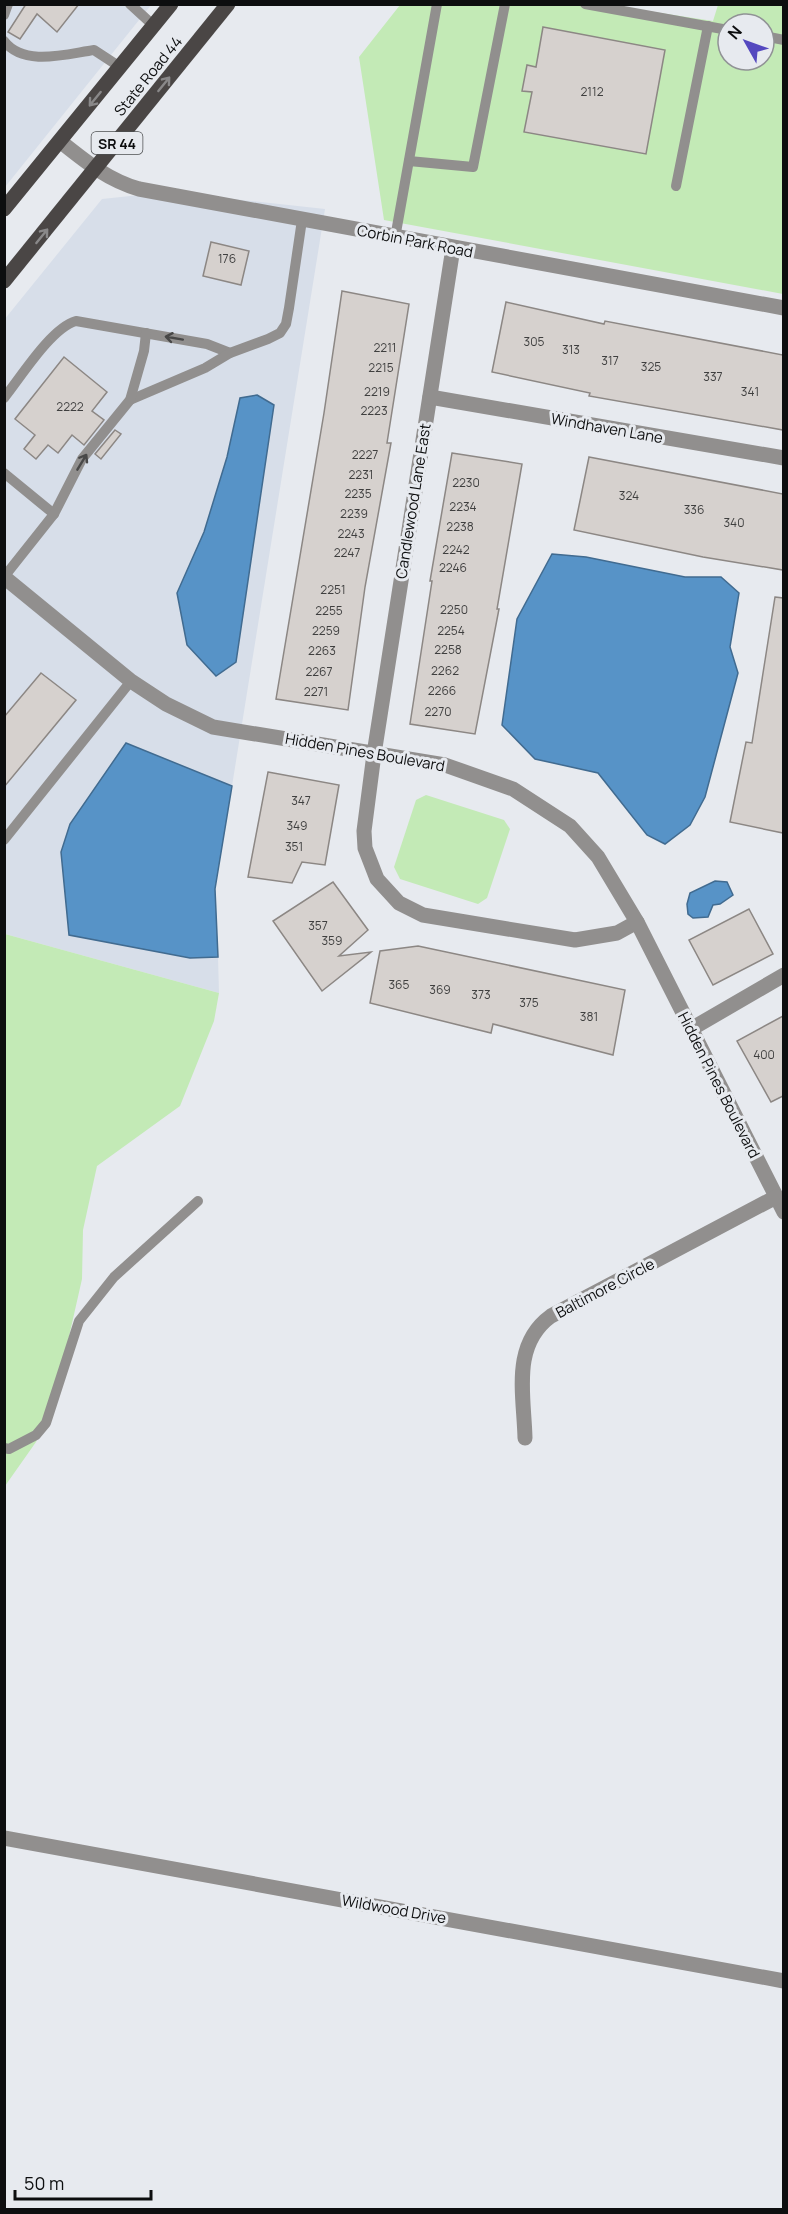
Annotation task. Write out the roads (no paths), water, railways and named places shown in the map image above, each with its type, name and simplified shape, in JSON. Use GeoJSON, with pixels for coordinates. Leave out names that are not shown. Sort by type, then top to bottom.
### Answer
{"type":"FeatureCollection","features":[{"type":"Feature","properties":{"kind":"main road","name":"State Road 44"},"geometry":{"type":"LineString","coordinates":[[4,209],[171,4]]}},
{"type":"Feature","properties":{"kind":"main road","name":"State Road 44"},"geometry":{"type":"LineString","coordinates":[[4,281],[228,4]]}},
{"type":"Feature","properties":{"kind":"street","name":"Corbin Park Road"},"geometry":{"type":"LineString","coordinates":[[60,142],[96,170],[119,183],[139,189],[783,308]]}},
{"type":"Feature","properties":{"kind":"street","name":"Candlewood Lane East"},"geometry":{"type":"LineString","coordinates":[[453,248],[374,754],[364,831],[365,848],[377,879],[399,903],[423,915],[575,940],[617,933],[637,922]]}},
{"type":"Feature","properties":{"kind":"street","name":"Windhaven Lane"},"geometry":{"type":"LineString","coordinates":[[430,397],[783,459]]}},
{"type":"Feature","properties":{"kind":"street","name":"Hidden Pines Boulevard"},"geometry":{"type":"LineString","coordinates":[[4,577],[131,681],[166,704],[213,727],[445,765],[513,789],[570,826],[598,857],[637,922],[783,1212]]}},
{"type":"Feature","properties":{"kind":"street"},"geometry":{"type":"LineString","coordinates":[[691,1029],[783,975]]}},
{"type":"Feature","properties":{"kind":"street","name":"Baltimore Circle"},"geometry":{"type":"LineString","coordinates":[[525,1438],[522,1362],[525,1349],[538,1325],[776,1197]]}},
{"type":"Feature","properties":{"kind":"street","name":"Wildwood Drive"},"geometry":{"type":"LineString","coordinates":[[4,1838],[783,1981]]}},
{"type":"Feature","properties":{"kind":"lane"},"geometry":{"type":"LineString","coordinates":[[4,15],[8,4]]}},
{"type":"Feature","properties":{"kind":"lane"},"geometry":{"type":"LineString","coordinates":[[130,4],[154,26]]}},
{"type":"Feature","properties":{"kind":"lane"},"geometry":{"type":"LineString","coordinates":[[395,237],[437,4]]}},
{"type":"Feature","properties":{"kind":"lane"},"geometry":{"type":"LineString","coordinates":[[409,160],[473,167],[505,4]]}},
{"type":"Feature","properties":{"kind":"lane"},"geometry":{"type":"LineString","coordinates":[[585,4],[716,28]]}},
{"type":"Feature","properties":{"kind":"lane"},"geometry":{"type":"LineString","coordinates":[[676,186],[708,26]]}},
{"type":"Feature","properties":{"kind":"lane"},"geometry":{"type":"LineString","coordinates":[[4,41],[11,50],[42,58],[94,50],[120,67]]}},
{"type":"Feature","properties":{"kind":"lane"},"geometry":{"type":"LineString","coordinates":[[130,400],[205,368],[230,353],[280,333],[290,308],[302,220]]}},
{"type":"Feature","properties":{"kind":"lane"},"geometry":{"type":"LineString","coordinates":[[4,398],[51,339],[69,323],[76,321],[207,344],[230,353]]}},
{"type":"Feature","properties":{"kind":"lane"},"geometry":{"type":"LineString","coordinates":[[4,577],[54,514],[82,459],[130,400],[144,351],[146,333]]}},
{"type":"Feature","properties":{"kind":"lane"},"geometry":{"type":"LineString","coordinates":[[4,473],[54,514]]}},
{"type":"Feature","properties":{"kind":"lane"},"geometry":{"type":"LineString","coordinates":[[4,840],[131,681]]}},
{"type":"Feature","properties":{"kind":"lane"},"geometry":{"type":"LineString","coordinates":[[4,1448],[9,1449],[36,1436],[46,1423],[79,1321],[93,1302],[114,1277],[198,1201]]}},
{"type":"Feature","properties":{"kind":"water"},"geometry":{"type":"Polygon","coordinates":[[[257,395],[274,405],[236,662],[216,676],[187,645],[177,593],[204,532],[227,457],[240,398],[257,395]]]}},
{"type":"Feature","properties":{"kind":"water"},"geometry":{"type":"Polygon","coordinates":[[[552,554],[586,557],[685,577],[721,577],[739,593],[730,647],[738,673],[705,797],[690,825],[665,844],[647,835],[598,773],[535,759],[502,725],[517,619],[552,554]]]}},
{"type":"Feature","properties":{"kind":"water"},"geometry":{"type":"Polygon","coordinates":[[[126,743],[232,786],[215,889],[218,957],[190,958],[69,935],[61,852],[70,824],[126,743]]]}},
{"type":"Feature","properties":{"kind":"water"},"geometry":{"type":"Polygon","coordinates":[[[715,881],[727,882],[733,895],[720,904],[713,905],[708,917],[693,918],[688,914],[687,904],[690,893],[715,881]]]}}]}
